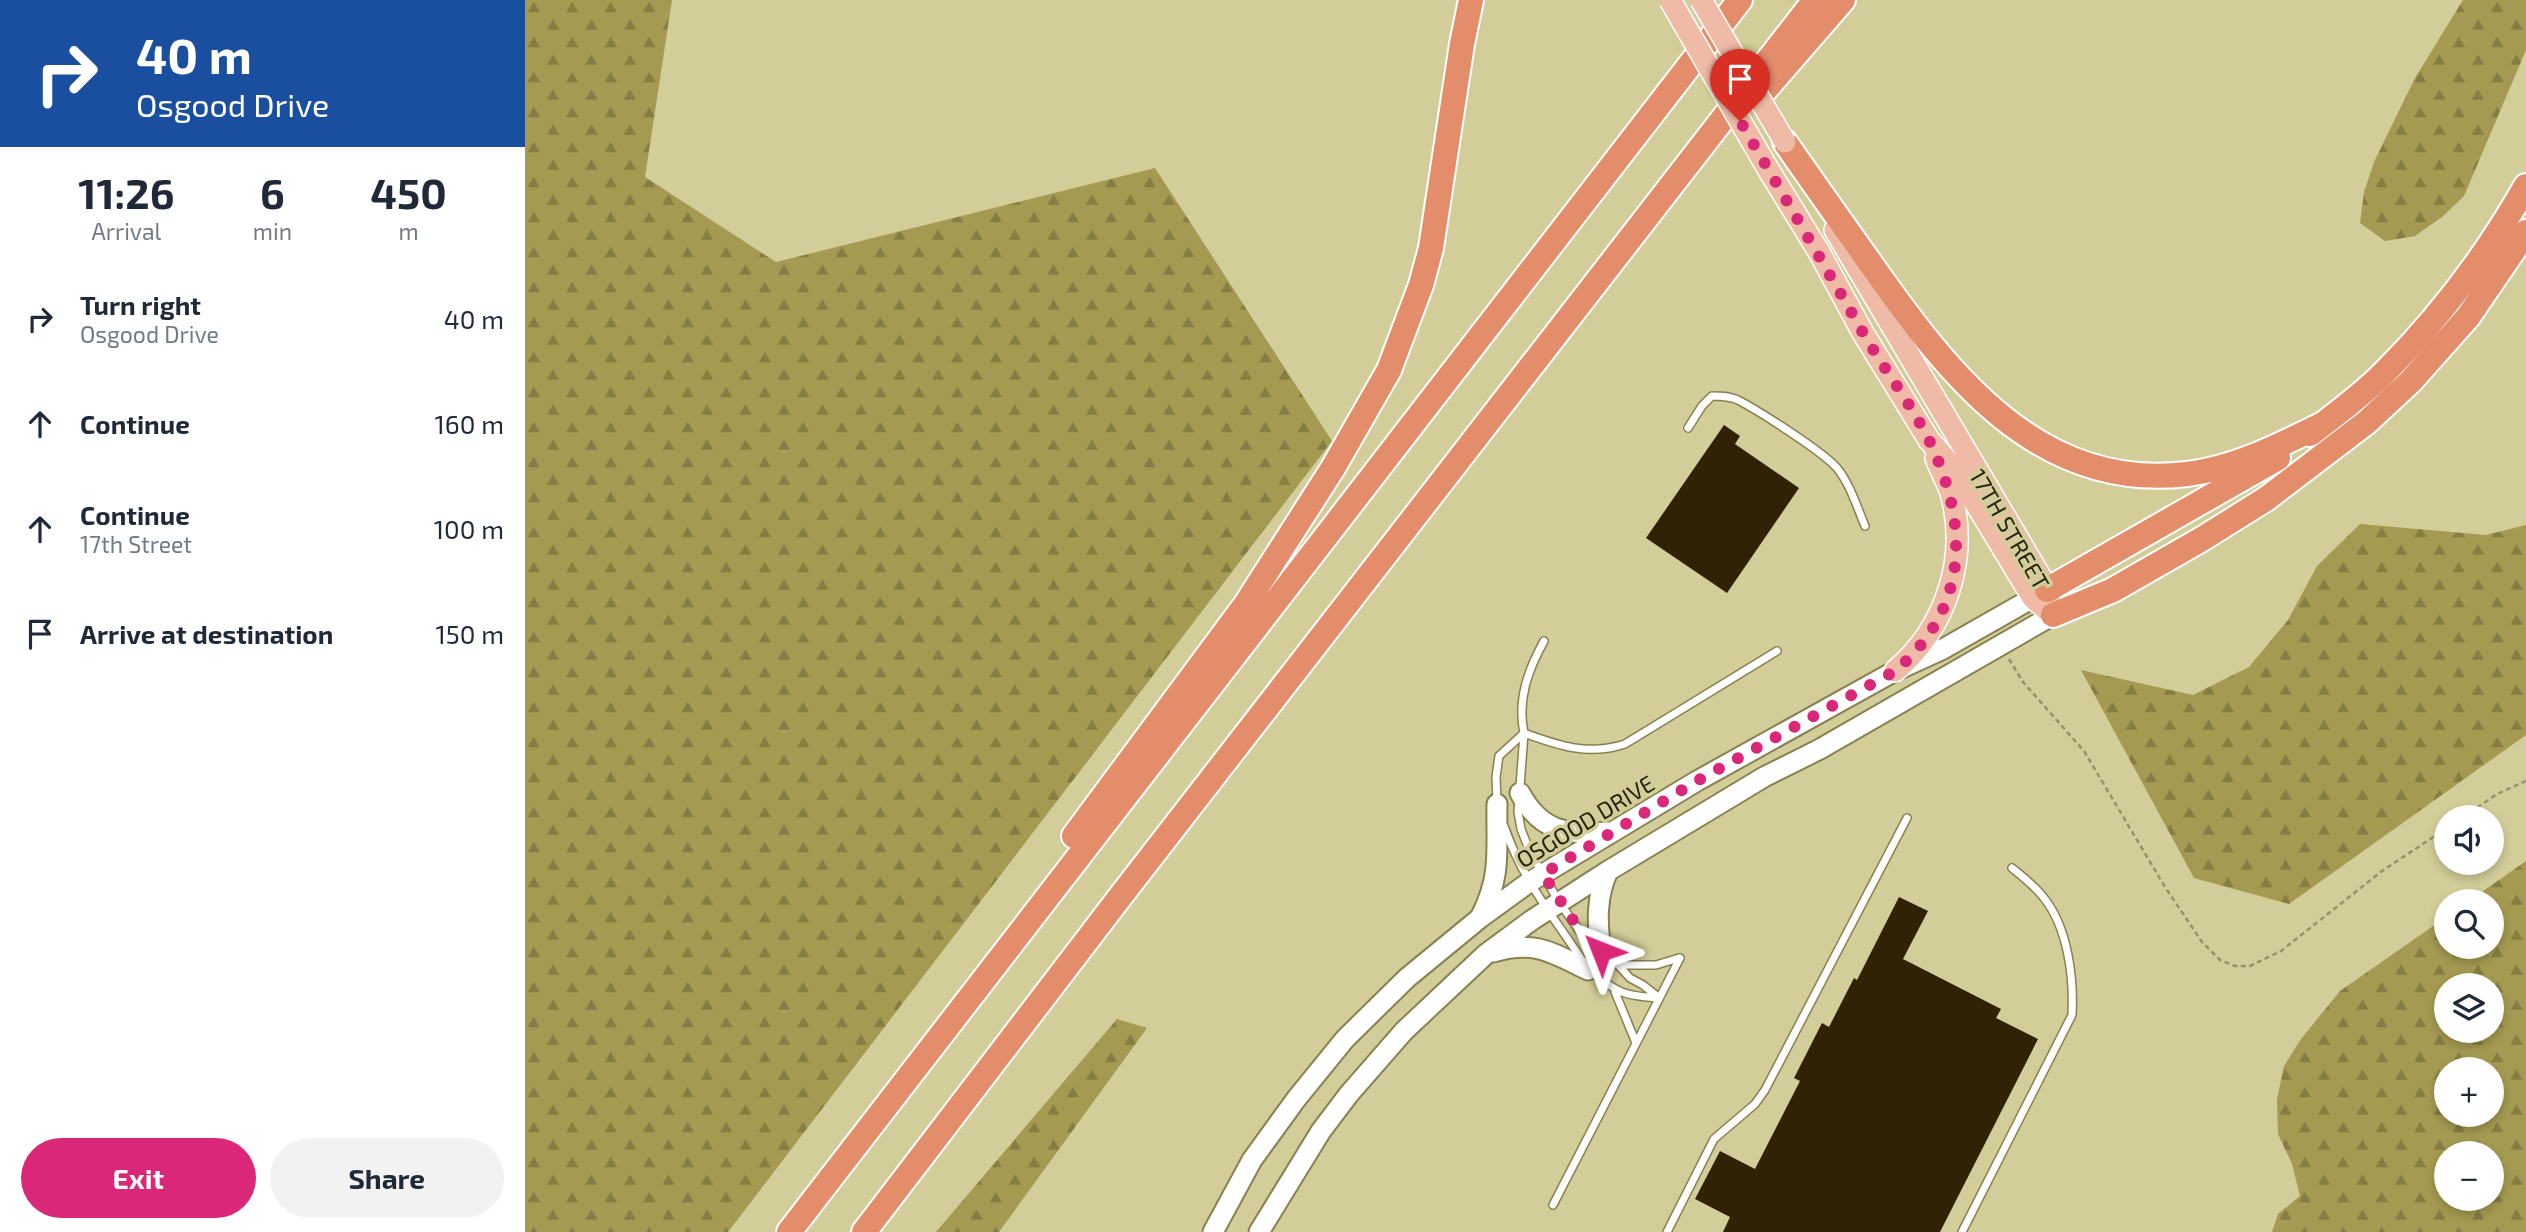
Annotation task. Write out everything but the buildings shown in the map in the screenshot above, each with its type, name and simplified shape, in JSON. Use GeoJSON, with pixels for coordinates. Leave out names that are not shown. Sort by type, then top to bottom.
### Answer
{"type":"FeatureCollection","features":[{"type":"Feature","properties":{"kind":"highway"},"geometry":{"type":"LineString","coordinates":[[1443,172],[1456,0]]}},
{"type":"Feature","properties":{"kind":"highway"},"geometry":{"type":"LineString","coordinates":[[895,1095],[987,955],[1246,604],[1333,468],[1388,370],[1422,285],[1431,248],[1471,0]]}},
{"type":"Feature","properties":{"kind":"highway"},"geometry":{"type":"LineString","coordinates":[[789,1232],[1740,0]]}},
{"type":"Feature","properties":{"kind":"highway"},"geometry":{"type":"LineString","coordinates":[[864,1232],[1123,893],[1815,0]]}},
{"type":"Feature","properties":{"kind":"highway"},"geometry":{"type":"LineString","coordinates":[[1632,239],[1843,0]]}},
{"type":"Feature","properties":{"kind":"highway"},"geometry":{"type":"LineString","coordinates":[[1785,142],[1920,334],[1998,415],[2048,449],[2114,472],[2162,476],[2244,460],[2321,425]]}},
{"type":"Feature","properties":{"kind":"highway"},"geometry":{"type":"LineString","coordinates":[[2040,594],[2269,466],[2382,374],[2423,333],[2454,294],[2526,186]]}},
{"type":"Feature","properties":{"kind":"highway"},"geometry":{"type":"LineString","coordinates":[[2053,615],[2113,590],[2202,539],[2266,499],[2358,430],[2411,381],[2445,343],[2483,295],[2526,232]]}},
{"type":"Feature","properties":{"kind":"main road","name":"17TH STREET"},"geometry":{"type":"LineString","coordinates":[[1670,0],[1767,169],[1929,440],[1956,471],[2040,594]]}},
{"type":"Feature","properties":{"kind":"main road","name":"17TH STREET"},"geometry":{"type":"LineString","coordinates":[[1701,0],[1785,142],[2053,615]]}},
{"type":"Feature","properties":{"kind":"main road"},"geometry":{"type":"LineString","coordinates":[[1895,671],[1913,656],[1941,615],[1954,574],[1957,533],[1952,501],[1929,440]]}},
{"type":"Feature","properties":{"kind":"main road","name":"OSGOOD DRIVE"},"geometry":{"type":"LineString","coordinates":[[1213,1232],[1252,1160],[1321,1068],[1376,1006],[1480,918],[1536,878],[1697,781],[2040,594]]}},
{"type":"Feature","properties":{"kind":"main road"},"geometry":{"type":"LineString","coordinates":[[1259,1232],[1321,1131],[1357,1084],[1441,993],[1486,954],[1553,906],[1764,777],[1820,749],[2053,615]]}},
{"type":"Feature","properties":{"kind":"main road"},"geometry":{"type":"LineString","coordinates":[[1520,793],[1527,808],[1549,826],[1564,832],[1580,834],[1615,831]]}},
{"type":"Feature","properties":{"kind":"main road"},"geometry":{"type":"LineString","coordinates":[[1480,918],[1496,878],[1497,804]]}},
{"type":"Feature","properties":{"kind":"main road"},"geometry":{"type":"LineString","coordinates":[[1601,951],[1598,900],[1608,871]]}},
{"type":"Feature","properties":{"kind":"main road"},"geometry":{"type":"LineString","coordinates":[[1486,954],[1513,946],[1532,947],[1558,955],[1588,970]]}},
{"type":"Feature","properties":{"kind":"lane"},"geometry":{"type":"LineString","coordinates":[[1688,428],[1712,396],[1738,400],[1809,445],[1836,467],[1848,486],[1865,526]]}},
{"type":"Feature","properties":{"kind":"lane"},"geometry":{"type":"LineString","coordinates":[[1543,641],[1532,663],[1523,694],[1521,716],[1524,733],[1518,812],[1536,878],[1553,906],[1586,940],[1630,978],[1659,998]]}},
{"type":"Feature","properties":{"kind":"lane"},"geometry":{"type":"LineString","coordinates":[[1524,733],[1568,748],[1607,750],[1625,744],[1777,651]]}},
{"type":"Feature","properties":{"kind":"lane"},"geometry":{"type":"LineString","coordinates":[[1524,733],[1499,756],[1496,777],[1497,804],[1516,860],[1536,878],[1588,970],[1615,992],[1659,998]]}},
{"type":"Feature","properties":{"kind":"lane"},"geometry":{"type":"LineString","coordinates":[[1667,1232],[1714,1139],[1755,1104],[1765,1090],[1907,818]]}},
{"type":"Feature","properties":{"kind":"lane"},"geometry":{"type":"LineString","coordinates":[[1962,1232],[2072,1014],[2073,990],[2056,917],[2032,884],[2011,868]]}},
{"type":"Feature","properties":{"kind":"lane"},"geometry":{"type":"LineString","coordinates":[[1553,1205],[1680,958],[1657,965],[1618,965]]}},
{"type":"Feature","properties":{"kind":"lane"},"geometry":{"type":"LineString","coordinates":[[1615,992],[1636,1043]]}},
{"type":"Feature","properties":{"kind":"path"},"geometry":{"type":"LineString","coordinates":[[2000,644],[2023,681],[2084,751],[2165,887],[2202,942],[2220,960],[2235,966],[2250,966],[2281,951],[2382,871],[2434,837]]}},
{"type":"Feature","properties":{"kind":"path"},"geometry":{"type":"LineString","coordinates":[[2481,805],[2497,794],[2526,781]]}},
{"type":"Feature","properties":{"kind":"green space"},"geometry":{"type":"Polygon","coordinates":[[[525,0],[672,0],[645,177],[776,262],[1155,168],[1332,441],[728,1232],[525,1232],[525,0]]]}},
{"type":"Feature","properties":{"kind":"green space"},"geometry":{"type":"Polygon","coordinates":[[[2463,0],[2526,0],[2526,50],[2464,196],[2442,217],[2415,236],[2385,241],[2360,223],[2364,192],[2374,162],[2415,78],[2463,0]]]}},
{"type":"Feature","properties":{"kind":"green space"},"geometry":{"type":"Polygon","coordinates":[[[2360,524],[2486,535],[2526,525],[2526,735],[2289,904],[2194,878],[2081,670],[2193,695],[2249,667],[2288,620],[2317,566],[2360,524]]]}},
{"type":"Feature","properties":{"kind":"green space"},"geometry":{"type":"Polygon","coordinates":[[[2526,861],[2526,1232],[2272,1232],[2278,1214],[2300,1196],[2292,1164],[2278,1134],[2277,1099],[2284,1066],[2301,1039],[2340,991],[2434,925],[2434,959],[2504,959],[2504,889],[2486,889],[2526,861]]]}},
{"type":"Feature","properties":{"kind":"green space"},"geometry":{"type":"Polygon","coordinates":[[[1117,1019],[1147,1028],[999,1232],[936,1232],[1117,1019]]]}},
{"type":"Feature","properties":{"kind":"route"},"geometry":{"type":"LineString","coordinates":[[1601,951],[1586,940],[1543,874],[1697,781],[1895,671],[1913,656],[1941,615],[1954,574],[1957,554],[1954,510],[1950,491],[1929,440],[1740,121]]}}]}
